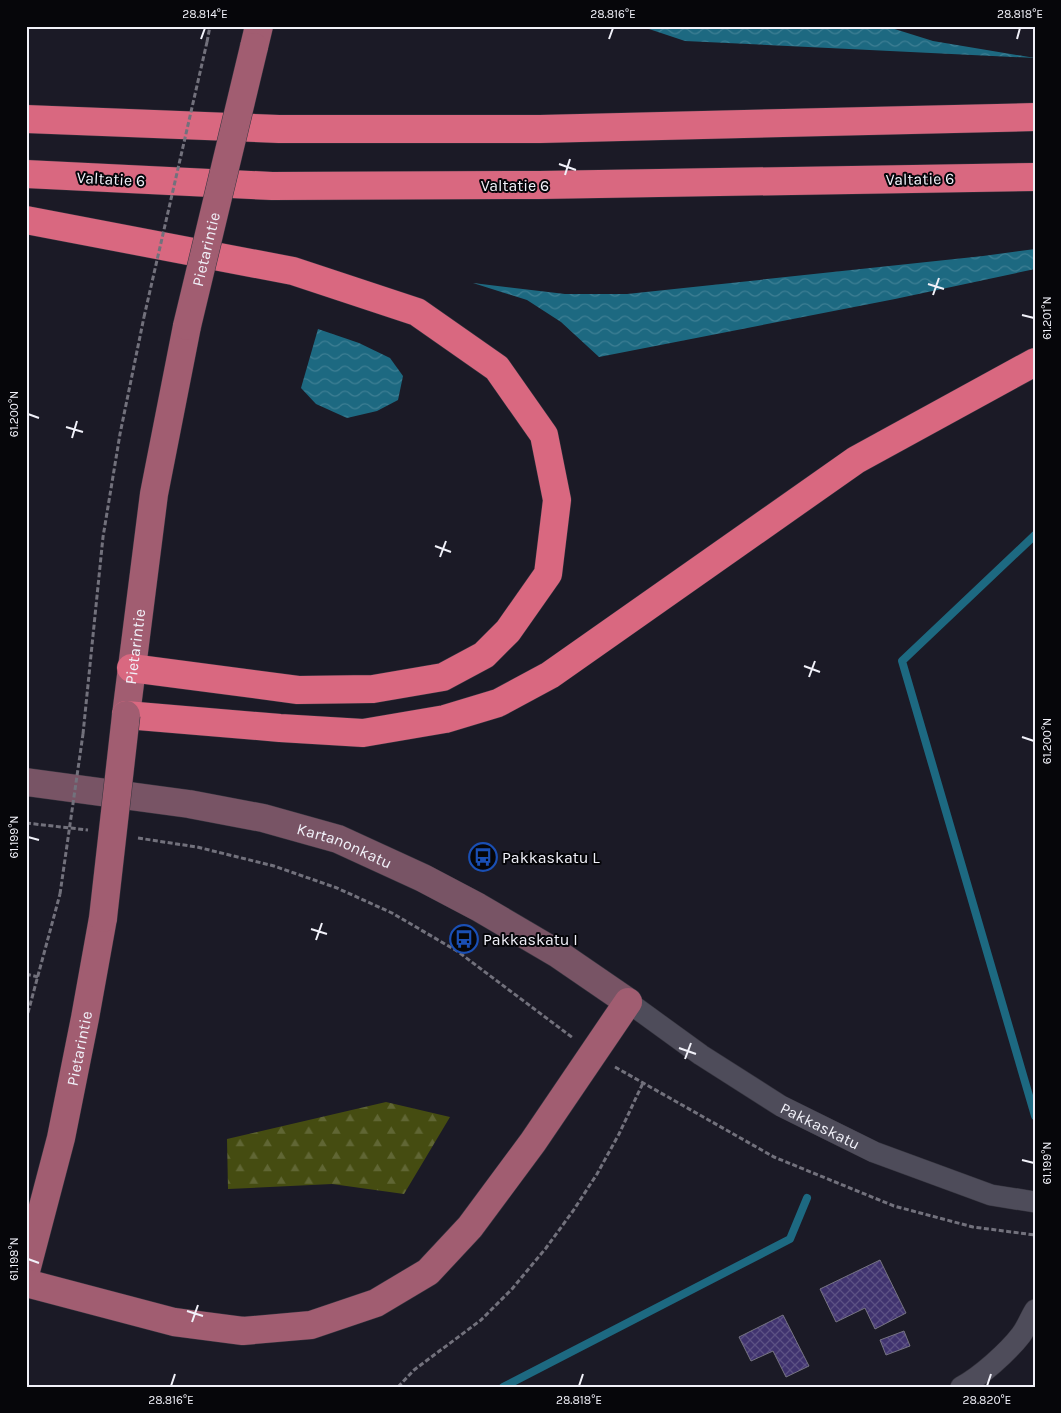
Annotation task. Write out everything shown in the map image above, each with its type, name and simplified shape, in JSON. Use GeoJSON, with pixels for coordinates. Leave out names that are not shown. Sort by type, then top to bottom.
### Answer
{"type":"FeatureCollection","features":[{"type":"Feature","properties":{"kind":"highway"},"geometry":{"type":"LineString","coordinates":[[26,119],[279,129],[482,129],[1035,117]]}},
{"type":"Feature","properties":{"kind":"highway","name":"Valtatie 6"},"geometry":{"type":"LineString","coordinates":[[26,174],[272,186],[539,186],[1035,177]]}},
{"type":"Feature","properties":{"kind":"highway"},"geometry":{"type":"LineString","coordinates":[[26,220],[293,271],[417,312],[496,368],[544,435],[558,500],[548,574],[508,631],[484,655],[443,677],[373,689],[298,690],[131,668]]}},
{"type":"Feature","properties":{"kind":"highway"},"geometry":{"type":"LineString","coordinates":[[126,715],[363,733],[445,719],[498,703],[550,675],[856,460],[1035,362]]}},
{"type":"Feature","properties":{"kind":"main road","name":"Pietarintie"},"geometry":{"type":"LineString","coordinates":[[26,1271],[61,1138],[103,918],[131,668],[154,494],[187,326],[256,37]]}},
{"type":"Feature","properties":{"kind":"main road","name":"Kartanonkatu"},"geometry":{"type":"LineString","coordinates":[[26,782],[189,804],[263,818],[338,839],[423,878],[478,907],[558,954],[628,1002]]}},
{"type":"Feature","properties":{"kind":"main road"},"geometry":{"type":"LineString","coordinates":[[26,1283],[174,1322],[243,1331],[312,1325],[376,1303],[428,1272],[470,1227],[533,1142],[628,1002]]}},
{"type":"Feature","properties":{"kind":"street","name":"Pakkaskatu"},"geometry":{"type":"LineString","coordinates":[[628,1002],[701,1055],[781,1106],[874,1152],[991,1195],[1035,1202]]}},
{"type":"Feature","properties":{"kind":"street"},"geometry":{"type":"LineString","coordinates":[[961,1387],[996,1361],[1022,1334],[1035,1310]]}},
{"type":"Feature","properties":{"kind":"path"},"geometry":{"type":"LineString","coordinates":[[26,1020],[60,894],[83,734],[103,537],[120,434],[144,317],[208,42],[210,26]]}},
{"type":"Feature","properties":{"kind":"path"},"geometry":{"type":"LineString","coordinates":[[26,823],[93,831]]}},
{"type":"Feature","properties":{"kind":"path"},"geometry":{"type":"LineString","coordinates":[[130,837],[197,847],[274,866],[338,888],[392,913],[457,951],[593,1054],[774,1157],[894,1206],[973,1227],[1035,1235]]}},
{"type":"Feature","properties":{"kind":"path"},"geometry":{"type":"LineString","coordinates":[[26,974],[38,977]]}},
{"type":"Feature","properties":{"kind":"path"},"geometry":{"type":"LineString","coordinates":[[398,1387],[414,1370],[481,1320],[512,1289],[546,1248],[597,1174],[619,1134],[643,1083]]}},
{"type":"Feature","properties":{"kind":"green space"},"geometry":{"type":"Polygon","coordinates":[[[386,1102],[450,1117],[404,1194],[332,1184],[228,1189],[227,1139],[386,1102]]]}},
{"type":"Feature","properties":{"kind":"water"},"geometry":{"type":"Polygon","coordinates":[[[622,26],[885,26],[933,41],[1035,58],[685,41],[649,29],[622,26]]]}},
{"type":"Feature","properties":{"kind":"water"},"geometry":{"type":"Polygon","coordinates":[[[1035,249],[1035,269],[895,299],[599,357],[561,322],[527,300],[473,283],[565,294],[627,294],[1035,249]]]}},
{"type":"Feature","properties":{"kind":"water"},"geometry":{"type":"Polygon","coordinates":[[[318,329],[359,343],[390,358],[403,376],[398,400],[377,411],[347,418],[316,404],[301,388],[318,329]]]}},
{"type":"Feature","properties":{"kind":"building"},"geometry":{"type":"Polygon","coordinates":[[[880,1260],[906,1313],[875,1329],[865,1308],[836,1322],[820,1289],[880,1260]]]}},
{"type":"Feature","properties":{"kind":"building"},"geometry":{"type":"Polygon","coordinates":[[[783,1315],[809,1366],[786,1377],[773,1351],[751,1361],[739,1337],[783,1315]]]}},
{"type":"Feature","properties":{"kind":"building"},"geometry":{"type":"Polygon","coordinates":[[[904,1331],[910,1346],[886,1355],[880,1340],[904,1331]]]}},
{"type":"Feature","properties":{"kind":"waterway"},"geometry":{"type":"LineString","coordinates":[[1035,535],[902,661],[1035,1116]]}},
{"type":"Feature","properties":{"kind":"waterway"},"geometry":{"type":"LineString","coordinates":[[503,1387],[790,1239],[807,1198]]}},
{"type":"Feature","properties":{"kind":"place","name":"Pakkaskatu L"},"geometry":{"type":"Point","coordinates":[483,857]}},
{"type":"Feature","properties":{"kind":"place","name":"Pakkaskatu I"},"geometry":{"type":"Point","coordinates":[464,939]}}]}
